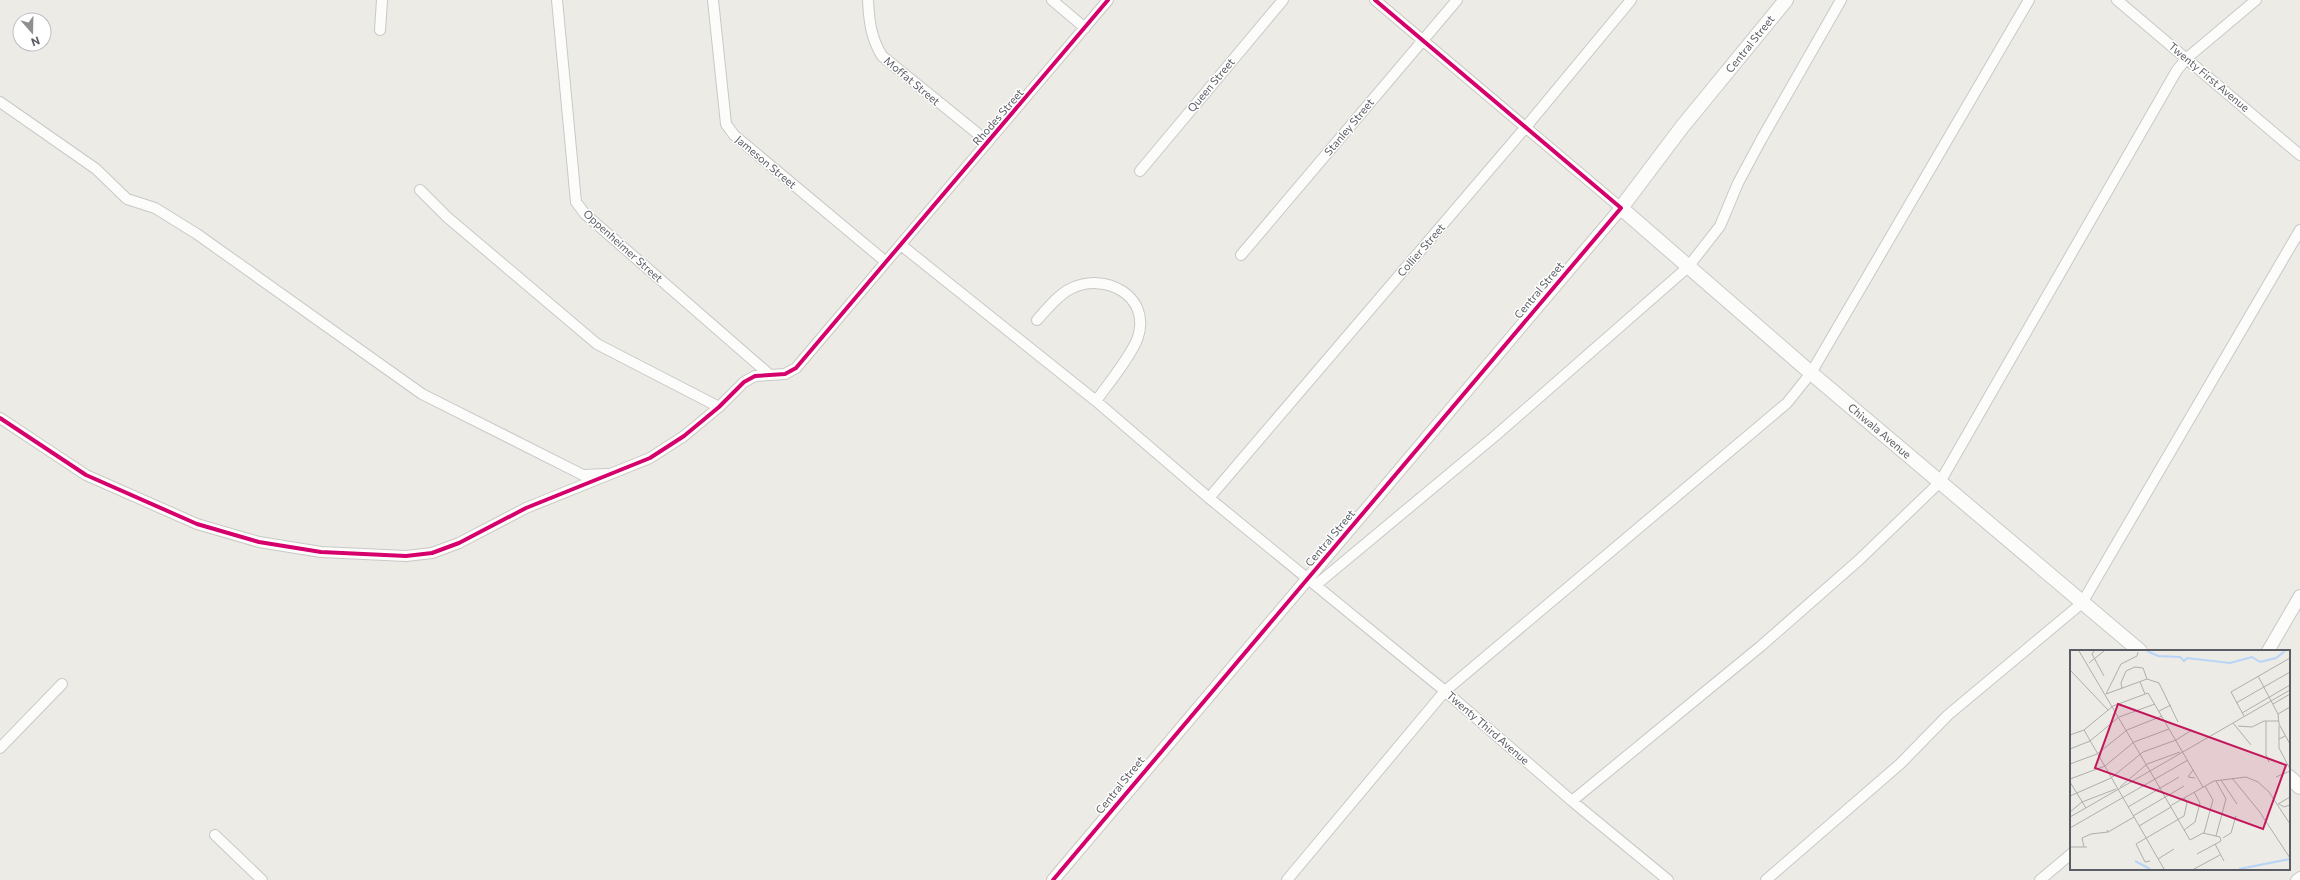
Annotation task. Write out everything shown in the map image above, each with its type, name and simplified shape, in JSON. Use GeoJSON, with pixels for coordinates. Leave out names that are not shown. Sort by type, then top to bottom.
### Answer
{"type":"FeatureCollection","features":[{"type":"Feature","properties":{"kind":"main road","name":"Central Street"},"geometry":{"type":"LineString","coordinates":[[1621,208],[1682,127],[1786,0]]}},
{"type":"Feature","properties":{"kind":"main road","name":"Chiwala Avenue"},"geometry":{"type":"LineString","coordinates":[[1621,208],[1811,373],[2139,650]]}},
{"type":"Feature","properties":{"kind":"main road"},"geometry":{"type":"LineString","coordinates":[[2290,778],[2300,787]]}},
{"type":"Feature","properties":{"kind":"street"},"geometry":{"type":"LineString","coordinates":[[380,30],[382,0]]}},
{"type":"Feature","properties":{"kind":"street","name":"Oppenheimer Street"},"geometry":{"type":"LineString","coordinates":[[557,0],[576,202],[585,214],[770,375]]}},
{"type":"Feature","properties":{"kind":"street","name":"Jameson Street"},"geometry":{"type":"LineString","coordinates":[[713,0],[726,124],[734,135],[886,262]]}},
{"type":"Feature","properties":{"kind":"street","name":"Moffat Street"},"geometry":{"type":"LineString","coordinates":[[868,0],[870,27],[876,47],[882,56],[988,142]]}},
{"type":"Feature","properties":{"kind":"street"},"geometry":{"type":"LineString","coordinates":[[1052,0],[1085,28]]}},
{"type":"Feature","properties":{"kind":"street","name":"Rhodes Street"},"geometry":{"type":"LineString","coordinates":[[0,418],[86,475],[197,524],[259,542],[321,552],[389,556],[432,553],[479,534],[526,508],[617,473],[650,458],[684,436],[719,407],[744,382],[755,376],[785,374],[796,368],[1108,0]]}},
{"type":"Feature","properties":{"kind":"street","name":"Queen Street"},"geometry":{"type":"LineString","coordinates":[[1140,171],[1283,0]]}},
{"type":"Feature","properties":{"kind":"street"},"geometry":{"type":"LineString","coordinates":[[1375,0],[1621,208]]}},
{"type":"Feature","properties":{"kind":"street","name":"Stanley Street"},"geometry":{"type":"LineString","coordinates":[[1242,256],[1457,0]]}},
{"type":"Feature","properties":{"kind":"street","name":"Collier Street"},"geometry":{"type":"LineString","coordinates":[[1209,498],[1525,128],[1631,0]]}},
{"type":"Feature","properties":{"kind":"street"},"geometry":{"type":"LineString","coordinates":[[1311,582],[1495,436],[1688,267],[1720,226],[1738,183],[1760,140],[1841,0]]}},
{"type":"Feature","properties":{"kind":"street"},"geometry":{"type":"LineString","coordinates":[[1287,880],[1445,691],[1787,403],[1811,373],[2029,0]]}},
{"type":"Feature","properties":{"kind":"street","name":"Twenty First Avenue"},"geometry":{"type":"LineString","coordinates":[[2117,0],[2300,155]]}},
{"type":"Feature","properties":{"kind":"street"},"geometry":{"type":"LineString","coordinates":[[1572,801],[1767,641],[1860,560],[1940,482],[2173,77],[2187,58],[2256,0]]}},
{"type":"Feature","properties":{"kind":"street"},"geometry":{"type":"LineString","coordinates":[[0,102],[96,169],[127,200],[155,208],[197,234],[422,394],[583,475],[617,473]]}},
{"type":"Feature","properties":{"kind":"street"},"geometry":{"type":"LineString","coordinates":[[420,190],[447,217],[597,344],[719,407]]}},
{"type":"Feature","properties":{"kind":"street","name":"Central Street"},"geometry":{"type":"LineString","coordinates":[[1053,880],[1311,582],[1621,208]]}},
{"type":"Feature","properties":{"kind":"street"},"geometry":{"type":"LineString","coordinates":[[1766,880],[1900,764],[1948,715],[2082,602],[2300,230]]}},
{"type":"Feature","properties":{"kind":"street","name":"Twenty Third Avenue"},"geometry":{"type":"LineString","coordinates":[[901,245],[1096,401],[1209,498],[1445,691],[1572,801],[1668,880]]}},
{"type":"Feature","properties":{"kind":"street"},"geometry":{"type":"LineString","coordinates":[[1037,320],[1062,294],[1082,285],[1107,283],[1118,287],[1131,300],[1139,320],[1138,338],[1096,401]]}},
{"type":"Feature","properties":{"kind":"street"},"geometry":{"type":"LineString","coordinates":[[2269,650],[2300,596]]}},
{"type":"Feature","properties":{"kind":"street"},"geometry":{"type":"LineString","coordinates":[[0,748],[62,684]]}},
{"type":"Feature","properties":{"kind":"street"},"geometry":{"type":"LineString","coordinates":[[215,835],[262,880]]}},
{"type":"Feature","properties":{"kind":"street"},"geometry":{"type":"LineString","coordinates":[[2040,880],[2070,855]]}},
{"type":"Feature","properties":{"kind":"street"},"geometry":{"type":"LineString","coordinates":[[2296,880],[2300,877]]}},
{"type":"Feature","properties":{"kind":"cycle path"},"geometry":{"type":"LineString","coordinates":[[0,418],[86,475],[197,524],[259,542],[321,552],[406,556],[432,553],[459,543],[526,508],[650,458],[684,436],[719,407],[744,382],[755,376],[785,374],[796,368],[1108,0]]}},
{"type":"Feature","properties":{"kind":"cycle path"},"geometry":{"type":"LineString","coordinates":[[1053,880],[1621,208],[1375,0]]}}]}
